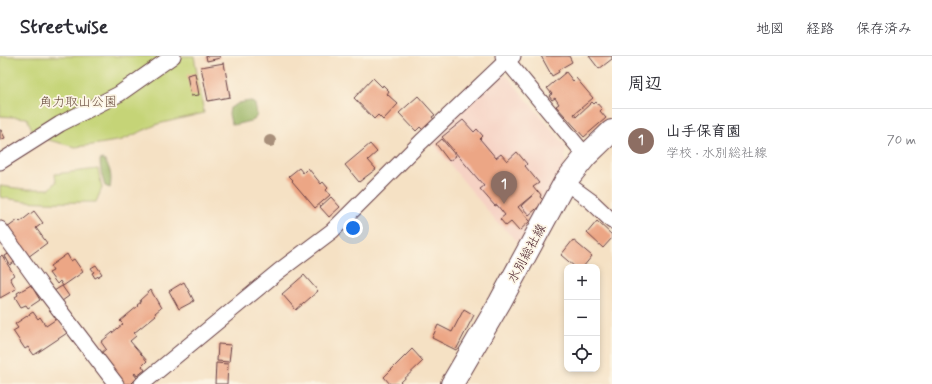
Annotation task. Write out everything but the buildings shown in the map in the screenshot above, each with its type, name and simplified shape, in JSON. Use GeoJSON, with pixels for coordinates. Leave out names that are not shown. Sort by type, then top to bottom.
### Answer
{"type":"FeatureCollection","features":[{"type":"Feature","properties":{"kind":"main road","name":"水別総社線"},"geometry":{"type":"LineString","coordinates":[[452,384],[500,302],[565,182],[586,156],[612,131]]}},
{"type":"Feature","properties":{"kind":"street"},"geometry":{"type":"LineString","coordinates":[[0,162],[60,124],[119,94],[173,56]]}},
{"type":"Feature","properties":{"kind":"street"},"geometry":{"type":"LineString","coordinates":[[142,384],[279,271],[332,231],[508,58],[586,156]]}},
{"type":"Feature","properties":{"kind":"street"},"geometry":{"type":"LineString","coordinates":[[565,182],[591,201],[612,221]]}},
{"type":"Feature","properties":{"kind":"street"},"geometry":{"type":"LineString","coordinates":[[0,229],[42,288],[116,384]]}},
{"type":"Feature","properties":{"kind":"shaded area"},"geometry":{"type":"Polygon","coordinates":[[[500,74],[508,77],[565,145],[565,166],[522,246],[496,221],[429,139],[500,74]]]}},
{"type":"Feature","properties":{"kind":"green space","name":"角力取山公園"},"geometry":{"type":"Polygon","coordinates":[[[0,56],[194,56],[204,113],[158,124],[122,140],[93,145],[75,147],[45,139],[33,132],[27,118],[0,116],[0,56]]]}},
{"type":"Feature","properties":{"kind":"green space"},"geometry":{"type":"Polygon","coordinates":[[[250,101],[255,104],[257,115],[254,120],[234,125],[231,123],[229,114],[230,108],[239,103],[250,101]]]}},
{"type":"Feature","properties":{"kind":"green space"},"geometry":{"type":"Polygon","coordinates":[[[103,159],[108,166],[110,173],[110,188],[105,186],[102,177],[100,160],[103,159]]]}},
{"type":"Feature","properties":{"kind":"green space"},"geometry":{"type":"Polygon","coordinates":[[[98,169],[102,188],[96,202],[35,202],[0,197],[0,186],[24,189],[50,189],[56,182],[55,174],[98,169]]]}},
{"type":"Feature","properties":{"kind":"place","name":"山手保育園"},"geometry":{"type":"Point","coordinates":[504,204]}}]}
